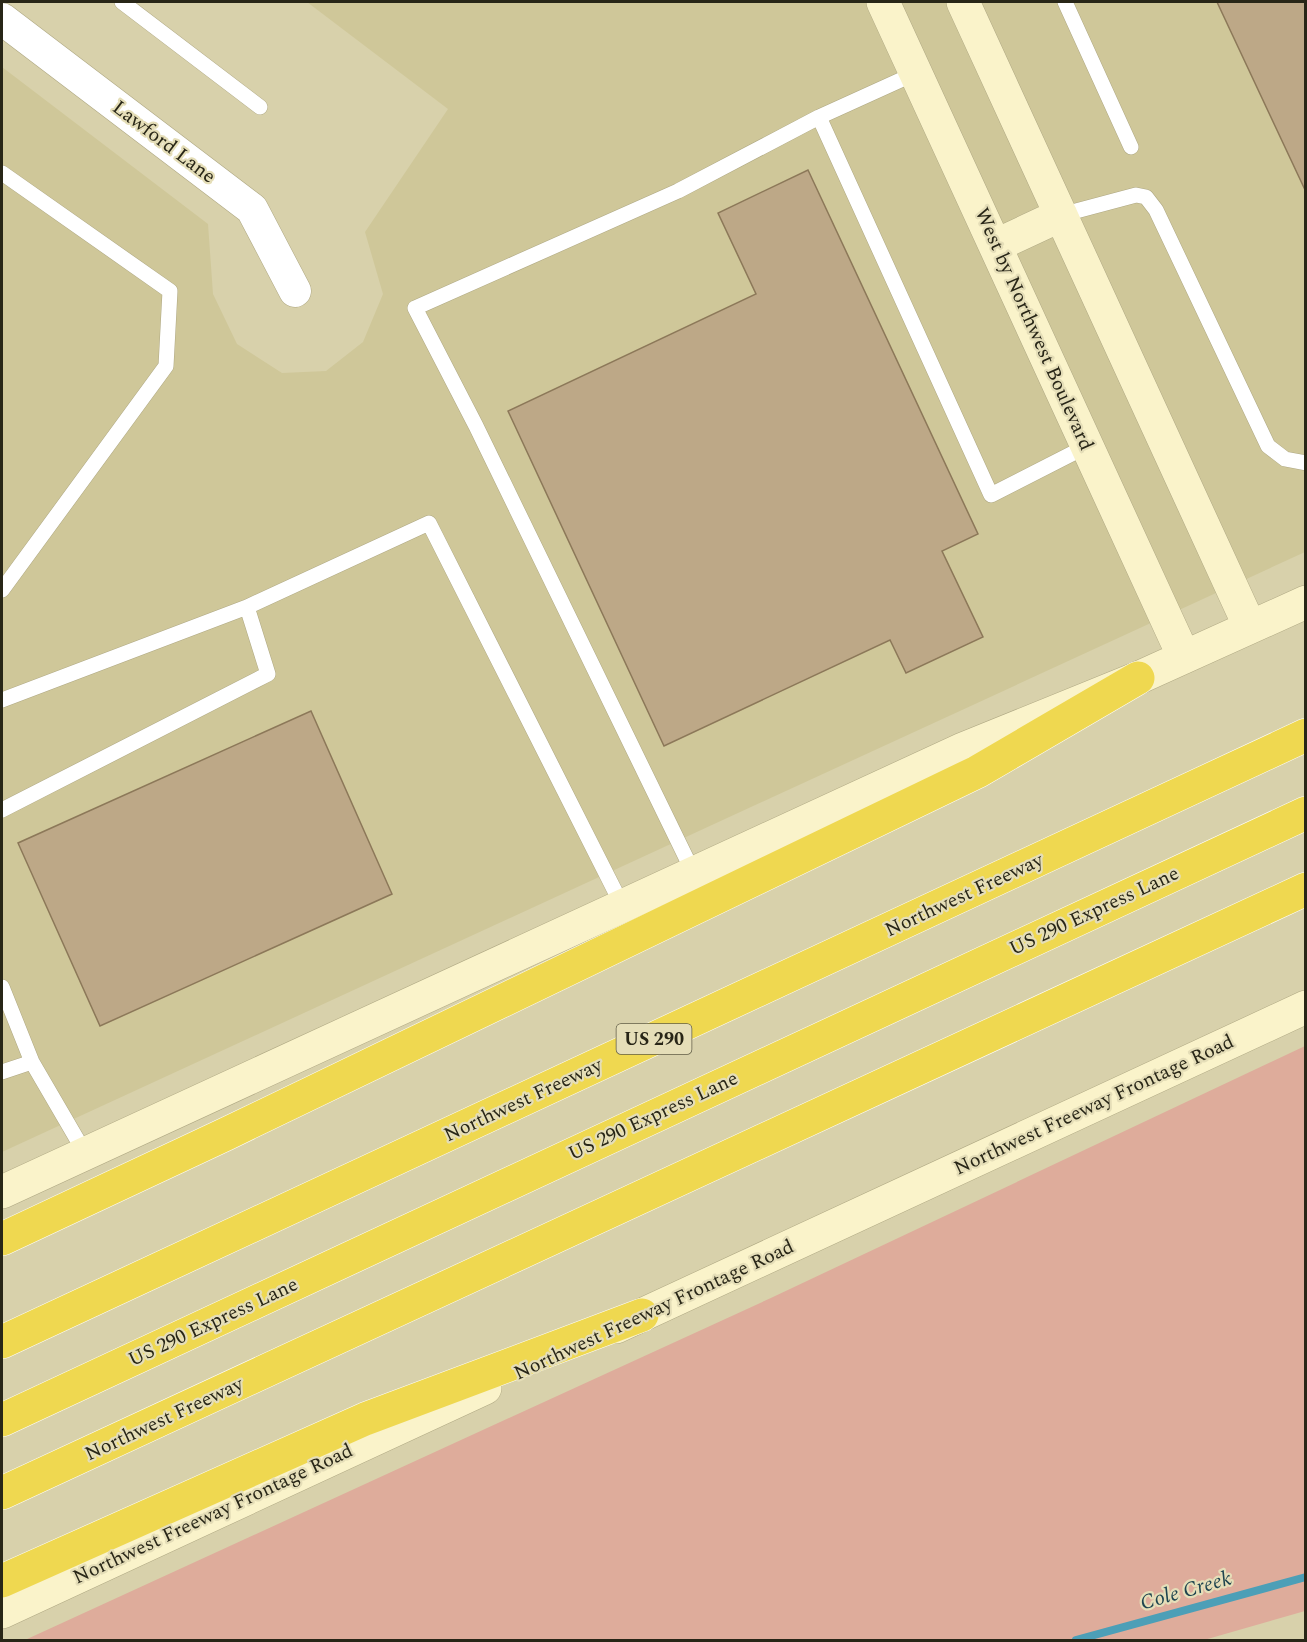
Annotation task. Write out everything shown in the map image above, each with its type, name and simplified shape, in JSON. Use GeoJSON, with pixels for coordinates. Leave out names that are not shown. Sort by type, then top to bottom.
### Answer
{"type":"FeatureCollection","features":[{"type":"Feature","properties":{"kind":"highway"},"geometry":{"type":"LineString","coordinates":[[2,1239],[226,1134],[976,772],[1138,678]]}},
{"type":"Feature","properties":{"kind":"highway","name":"Northwest Freeway"},"geometry":{"type":"LineString","coordinates":[[2,1342],[1305,735]]}},
{"type":"Feature","properties":{"kind":"highway","name":"US 290 Express Lane"},"geometry":{"type":"LineString","coordinates":[[2,1420],[1305,813]]}},
{"type":"Feature","properties":{"kind":"highway","name":"Northwest Freeway"},"geometry":{"type":"LineString","coordinates":[[2,1494],[1305,889]]}},
{"type":"Feature","properties":{"kind":"highway"},"geometry":{"type":"LineString","coordinates":[[2,1581],[365,1419],[642,1315]]}},
{"type":"Feature","properties":{"kind":"main road","name":"West by Northwest Boulevard"},"geometry":{"type":"LineString","coordinates":[[883,2],[997,245],[1184,657]]}},
{"type":"Feature","properties":{"kind":"main road"},"geometry":{"type":"LineString","coordinates":[[963,2],[1250,627]]}},
{"type":"Feature","properties":{"kind":"main road"},"geometry":{"type":"LineString","coordinates":[[997,245],[1061,215]]}},
{"type":"Feature","properties":{"kind":"main road"},"geometry":{"type":"LineString","coordinates":[[2,1192],[963,749],[1138,678],[1305,602]]}},
{"type":"Feature","properties":{"kind":"main road","name":"Northwest Freeway Frontage Road"},"geometry":{"type":"LineString","coordinates":[[2,1612],[1305,1007]]}},
{"type":"Feature","properties":{"kind":"street","name":"Lawford Lane"},"geometry":{"type":"LineString","coordinates":[[2,19],[252,209],[295,291]]}},
{"type":"Feature","properties":{"kind":"lane"},"geometry":{"type":"LineString","coordinates":[[122,2],[260,107]]}},
{"type":"Feature","properties":{"kind":"lane"},"geometry":{"type":"LineString","coordinates":[[1065,2],[1131,147]]}},
{"type":"Feature","properties":{"kind":"lane"},"geometry":{"type":"LineString","coordinates":[[694,873],[476,426],[415,308],[678,191],[819,117],[916,73]]}},
{"type":"Feature","properties":{"kind":"lane"},"geometry":{"type":"LineString","coordinates":[[819,117],[991,495],[1087,446]]}},
{"type":"Feature","properties":{"kind":"lane"},"geometry":{"type":"LineString","coordinates":[[2,174],[170,291],[166,366],[2,590]]}},
{"type":"Feature","properties":{"kind":"lane"},"geometry":{"type":"LineString","coordinates":[[1061,215],[1136,195],[1146,197],[1156,210],[1268,446],[1285,459],[1305,462]]}},
{"type":"Feature","properties":{"kind":"lane"},"geometry":{"type":"LineString","coordinates":[[2,700],[247,607],[429,524],[622,905]]}},
{"type":"Feature","properties":{"kind":"lane"},"geometry":{"type":"LineString","coordinates":[[2,810],[268,674],[247,607]]}},
{"type":"Feature","properties":{"kind":"lane"},"geometry":{"type":"LineString","coordinates":[[2,987],[32,1062],[85,1153]]}},
{"type":"Feature","properties":{"kind":"lane"},"geometry":{"type":"LineString","coordinates":[[2,1072],[32,1062]]}},
{"type":"Feature","properties":{"kind":"shaded area"},"geometry":{"type":"Polygon","coordinates":[[[307,2],[1305,2],[1305,552],[2,1152],[2,67],[208,224],[213,294],[237,344],[282,373],[326,371],[363,342],[383,294],[365,232],[448,109],[307,2]]]}},
{"type":"Feature","properties":{"kind":"shaded area"},"geometry":{"type":"Polygon","coordinates":[[[1305,1046],[1305,1611],[1204,1640],[25,1640],[773,1297],[1305,1046]]]}},
{"type":"Feature","properties":{"kind":"building"},"geometry":{"type":"Polygon","coordinates":[[[1217,2],[1306,2],[1306,192],[1217,2]]]}},
{"type":"Feature","properties":{"kind":"building"},"geometry":{"type":"Polygon","coordinates":[[[808,170],[978,534],[942,551],[983,637],[906,673],[890,640],[664,746],[508,411],[756,294],[718,213],[808,170]]]}},
{"type":"Feature","properties":{"kind":"building"},"geometry":{"type":"Polygon","coordinates":[[[311,711],[392,894],[100,1026],[18,843],[311,711]]]}},
{"type":"Feature","properties":{"kind":"waterway","name":"Cole Creek"},"geometry":{"type":"LineString","coordinates":[[1076,1640],[1306,1577]]}}]}
